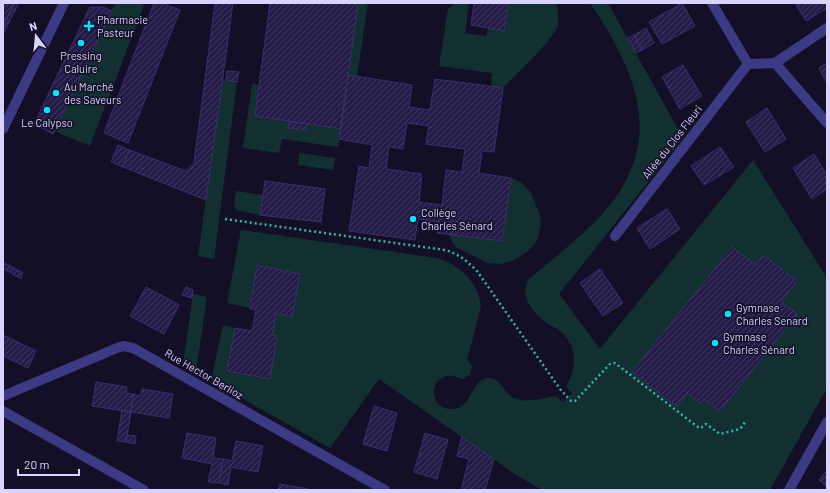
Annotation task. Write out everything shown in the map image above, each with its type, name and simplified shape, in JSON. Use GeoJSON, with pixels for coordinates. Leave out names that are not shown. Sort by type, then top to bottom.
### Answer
{"type":"FeatureCollection","features":[{"type":"Feature","properties":{"kind":"street"},"geometry":{"type":"LineString","coordinates":[[3,129],[64,3]]}},
{"type":"Feature","properties":{"kind":"street"},"geometry":{"type":"LineString","coordinates":[[712,3],[748,64],[775,63],[827,28]]}},
{"type":"Feature","properties":{"kind":"street"},"geometry":{"type":"LineString","coordinates":[[775,63],[827,123]]}},
{"type":"Feature","properties":{"kind":"street","name":"Allée du Clos Fleuri"},"geometry":{"type":"LineString","coordinates":[[615,236],[748,64]]}},
{"type":"Feature","properties":{"kind":"street","name":"Rue Hector Berlioz"},"geometry":{"type":"LineString","coordinates":[[3,396],[117,348],[129,346],[385,490]]}},
{"type":"Feature","properties":{"kind":"street"},"geometry":{"type":"LineString","coordinates":[[3,411],[144,490]]}},
{"type":"Feature","properties":{"kind":"street"},"geometry":{"type":"LineString","coordinates":[[789,490],[827,422]]}},
{"type":"Feature","properties":{"kind":"path"},"geometry":{"type":"LineString","coordinates":[[225,219],[445,250],[456,254],[468,261],[477,271],[560,389],[571,401],[575,401],[610,364],[615,364],[699,428],[706,424],[720,434],[740,429],[746,421]]}},
{"type":"Feature","properties":{"kind":"green space"},"geometry":{"type":"Polygon","coordinates":[[[358,3],[368,3],[357,76],[348,75],[358,3]]]}},
{"type":"Feature","properties":{"kind":"green space"},"geometry":{"type":"Polygon","coordinates":[[[455,3],[469,3],[465,33],[486,36],[488,28],[504,31],[508,3],[556,3],[558,25],[549,40],[503,88],[491,86],[492,73],[439,66],[448,9],[455,3]]]}},
{"type":"Feature","properties":{"kind":"green space"},"geometry":{"type":"Polygon","coordinates":[[[590,3],[608,3],[683,138],[559,294],[600,349],[753,160],[827,278],[827,388],[770,490],[542,490],[516,475],[379,379],[330,448],[211,381],[223,325],[235,328],[227,371],[269,379],[277,336],[272,335],[276,313],[292,317],[300,274],[257,265],[250,308],[227,303],[241,230],[437,258],[453,265],[472,283],[479,298],[481,307],[467,360],[470,362],[472,367],[470,374],[464,379],[454,376],[447,376],[436,383],[434,394],[435,399],[439,404],[444,408],[458,408],[468,400],[477,384],[488,378],[496,380],[511,396],[519,400],[535,400],[556,396],[563,402],[572,393],[566,387],[570,380],[574,365],[573,350],[566,337],[560,331],[539,317],[531,308],[526,297],[526,285],[529,279],[595,222],[613,201],[629,175],[637,150],[640,124],[637,99],[619,50],[590,3]]]}},
{"type":"Feature","properties":{"kind":"green space"},"geometry":{"type":"Polygon","coordinates":[[[115,4],[144,4],[90,146],[54,131],[115,4]]]}},
{"type":"Feature","properties":{"kind":"green space"},"geometry":{"type":"Polygon","coordinates":[[[222,80],[237,82],[214,259],[198,256],[222,80]]]}},
{"type":"Feature","properties":{"kind":"green space"},"geometry":{"type":"Polygon","coordinates":[[[252,84],[259,85],[255,116],[289,121],[288,128],[306,130],[307,124],[341,129],[338,147],[282,139],[279,153],[243,148],[252,84]]]}},
{"type":"Feature","properties":{"kind":"green space"},"geometry":{"type":"Polygon","coordinates":[[[299,153],[335,158],[333,170],[298,165],[299,153]]]}},
{"type":"Feature","properties":{"kind":"green space"},"geometry":{"type":"Polygon","coordinates":[[[511,178],[522,183],[531,193],[540,215],[541,224],[538,238],[527,252],[512,261],[500,264],[487,263],[456,247],[449,234],[502,241],[511,178]]]}},
{"type":"Feature","properties":{"kind":"green space"},"geometry":{"type":"Polygon","coordinates":[[[236,191],[263,195],[260,215],[236,210],[234,205],[236,191]]]}},
{"type":"Feature","properties":{"kind":"green space"},"geometry":{"type":"Polygon","coordinates":[[[193,294],[207,297],[196,371],[183,364],[193,294]]]}},
{"type":"Feature","properties":{"kind":"building"},"geometry":{"type":"Polygon","coordinates":[[[3,3],[14,3],[3,26],[3,3]]]}},
{"type":"Feature","properties":{"kind":"building"},"geometry":{"type":"Polygon","coordinates":[[[14,3],[19,3],[3,34],[3,26],[14,3]]]}},
{"type":"Feature","properties":{"kind":"building"},"geometry":{"type":"Polygon","coordinates":[[[154,3],[162,3],[180,10],[128,143],[104,133],[154,3]]]}},
{"type":"Feature","properties":{"kind":"building"},"geometry":{"type":"Polygon","coordinates":[[[215,3],[233,3],[206,200],[123,167],[129,150],[186,171],[194,163],[215,3]]]}},
{"type":"Feature","properties":{"kind":"building"},"geometry":{"type":"Polygon","coordinates":[[[270,3],[358,3],[341,129],[255,116],[270,3]]]}},
{"type":"Feature","properties":{"kind":"building"},"geometry":{"type":"Polygon","coordinates":[[[474,3],[508,3],[504,31],[471,25],[474,3]]]}},
{"type":"Feature","properties":{"kind":"building"},"geometry":{"type":"Polygon","coordinates":[[[682,3],[695,26],[662,44],[649,22],[682,3]]]}},
{"type":"Feature","properties":{"kind":"building"},"geometry":{"type":"Polygon","coordinates":[[[795,3],[827,3],[827,8],[806,21],[795,3]]]}},
{"type":"Feature","properties":{"kind":"building"},"geometry":{"type":"Polygon","coordinates":[[[90,7],[103,7],[112,11],[53,134],[34,124],[90,7]]]}},
{"type":"Feature","properties":{"kind":"building"},"geometry":{"type":"Polygon","coordinates":[[[646,28],[654,43],[642,50],[634,35],[646,28]]]}},
{"type":"Feature","properties":{"kind":"building"},"geometry":{"type":"Polygon","coordinates":[[[634,35],[642,50],[636,53],[627,38],[634,35]]]}},
{"type":"Feature","properties":{"kind":"building"},"geometry":{"type":"Polygon","coordinates":[[[827,63],[827,83],[819,68],[827,63]]]}},
{"type":"Feature","properties":{"kind":"building"},"geometry":{"type":"Polygon","coordinates":[[[683,65],[702,96],[680,109],[662,77],[683,65]]]}},
{"type":"Feature","properties":{"kind":"building"},"geometry":{"type":"Polygon","coordinates":[[[227,71],[239,72],[237,82],[226,80],[227,71]]]}},
{"type":"Feature","properties":{"kind":"building"},"geometry":{"type":"Polygon","coordinates":[[[348,75],[412,85],[409,107],[430,110],[435,79],[503,88],[494,152],[482,151],[479,173],[511,178],[502,241],[437,233],[439,222],[418,219],[415,240],[349,231],[359,166],[369,168],[372,145],[339,139],[348,75]],[[407,123],[403,149],[389,147],[386,169],[422,174],[419,202],[442,205],[446,170],[462,172],[465,149],[426,144],[429,126],[407,123]]]}},
{"type":"Feature","properties":{"kind":"building"},"geometry":{"type":"Polygon","coordinates":[[[767,108],[786,139],[765,152],[746,122],[767,108]]]}},
{"type":"Feature","properties":{"kind":"building"},"geometry":{"type":"Polygon","coordinates":[[[289,121],[307,124],[306,130],[288,128],[289,121]]]}},
{"type":"Feature","properties":{"kind":"building"},"geometry":{"type":"Polygon","coordinates":[[[118,145],[129,150],[123,167],[111,162],[118,145]]]}},
{"type":"Feature","properties":{"kind":"building"},"geometry":{"type":"Polygon","coordinates":[[[720,147],[734,167],[704,185],[691,166],[720,147]]]}},
{"type":"Feature","properties":{"kind":"building"},"geometry":{"type":"Polygon","coordinates":[[[814,154],[827,175],[827,189],[812,199],[793,168],[814,154]]]}},
{"type":"Feature","properties":{"kind":"building"},"geometry":{"type":"Polygon","coordinates":[[[265,181],[325,189],[321,222],[260,215],[265,181]]]}},
{"type":"Feature","properties":{"kind":"building"},"geometry":{"type":"Polygon","coordinates":[[[667,209],[680,229],[650,249],[637,228],[667,209]]]}},
{"type":"Feature","properties":{"kind":"building","name":"Gymnase Charles Sénard"},"geometry":{"type":"Polygon","coordinates":[[[732,247],[756,265],[763,255],[797,281],[781,302],[797,314],[720,411],[704,399],[700,403],[687,393],[677,407],[632,372],[732,247]]]}},
{"type":"Feature","properties":{"kind":"building"},"geometry":{"type":"Polygon","coordinates":[[[3,262],[23,273],[21,279],[4,269],[3,271],[3,262]]]}},
{"type":"Feature","properties":{"kind":"building"},"geometry":{"type":"Polygon","coordinates":[[[257,265],[300,274],[292,317],[276,313],[272,335],[277,336],[270,379],[227,371],[235,328],[252,331],[256,310],[250,309],[257,265]]]}},
{"type":"Feature","properties":{"kind":"building"},"geometry":{"type":"Polygon","coordinates":[[[600,269],[623,303],[603,316],[580,283],[600,269]]]}},
{"type":"Feature","properties":{"kind":"building"},"geometry":{"type":"Polygon","coordinates":[[[146,287],[179,305],[164,334],[130,316],[146,287]]]}},
{"type":"Feature","properties":{"kind":"building"},"geometry":{"type":"Polygon","coordinates":[[[186,287],[193,290],[192,298],[182,295],[186,287]]]}},
{"type":"Feature","properties":{"kind":"building"},"geometry":{"type":"Polygon","coordinates":[[[3,335],[36,351],[28,368],[3,356],[3,335]]]}},
{"type":"Feature","properties":{"kind":"building"},"geometry":{"type":"Polygon","coordinates":[[[96,382],[127,387],[126,393],[133,394],[131,412],[92,406],[96,382]]]}},
{"type":"Feature","properties":{"kind":"building"},"geometry":{"type":"Polygon","coordinates":[[[142,389],[173,394],[169,418],[131,412],[133,394],[140,396],[142,389]]]}},
{"type":"Feature","properties":{"kind":"building"},"geometry":{"type":"Polygon","coordinates":[[[374,406],[397,413],[387,451],[363,444],[374,406]]]}},
{"type":"Feature","properties":{"kind":"building"},"geometry":{"type":"Polygon","coordinates":[[[122,410],[131,412],[126,442],[117,441],[122,410]]]}},
{"type":"Feature","properties":{"kind":"building"},"geometry":{"type":"Polygon","coordinates":[[[187,433],[216,438],[213,458],[223,459],[219,483],[208,482],[212,464],[182,458],[187,433]]]}},
{"type":"Feature","properties":{"kind":"building"},"geometry":{"type":"Polygon","coordinates":[[[425,433],[448,440],[437,479],[414,472],[425,433]]]}},
{"type":"Feature","properties":{"kind":"building"},"geometry":{"type":"Polygon","coordinates":[[[127,435],[136,436],[135,444],[126,442],[127,435]]]}},
{"type":"Feature","properties":{"kind":"building"},"geometry":{"type":"Polygon","coordinates":[[[462,437],[494,459],[485,490],[461,490],[469,459],[457,456],[462,437]]]}},
{"type":"Feature","properties":{"kind":"building"},"geometry":{"type":"Polygon","coordinates":[[[236,441],[263,446],[258,472],[231,467],[228,485],[219,483],[223,459],[232,461],[236,441]]]}},
{"type":"Feature","properties":{"kind":"building"},"geometry":{"type":"Polygon","coordinates":[[[827,470],[827,487],[819,480],[827,470]]]}},
{"type":"Feature","properties":{"kind":"building"},"geometry":{"type":"Polygon","coordinates":[[[280,484],[308,489],[308,490],[278,490],[280,484]]]}},
{"type":"Feature","properties":{"kind":"place","name":"Pharmacie Pasteur"},"geometry":{"type":"Point","coordinates":[89,26]}},
{"type":"Feature","properties":{"kind":"place","name":"Pressing Caluire"},"geometry":{"type":"Point","coordinates":[81,43]}},
{"type":"Feature","properties":{"kind":"place","name":"Au Marché des Saveurs"},"geometry":{"type":"Point","coordinates":[56,93]}},
{"type":"Feature","properties":{"kind":"place","name":"Le Calypso"},"geometry":{"type":"Point","coordinates":[47,110]}},
{"type":"Feature","properties":{"kind":"place","name":"Collège Charles Sénard"},"geometry":{"type":"Point","coordinates":[413,219]}},
{"type":"Feature","properties":{"kind":"place","name":"Gymnase Charles Senard"},"geometry":{"type":"Point","coordinates":[728,314]}},
{"type":"Feature","properties":{"kind":"place","name":"Gymnase Charles Sénard"},"geometry":{"type":"Point","coordinates":[715,343]}}]}
